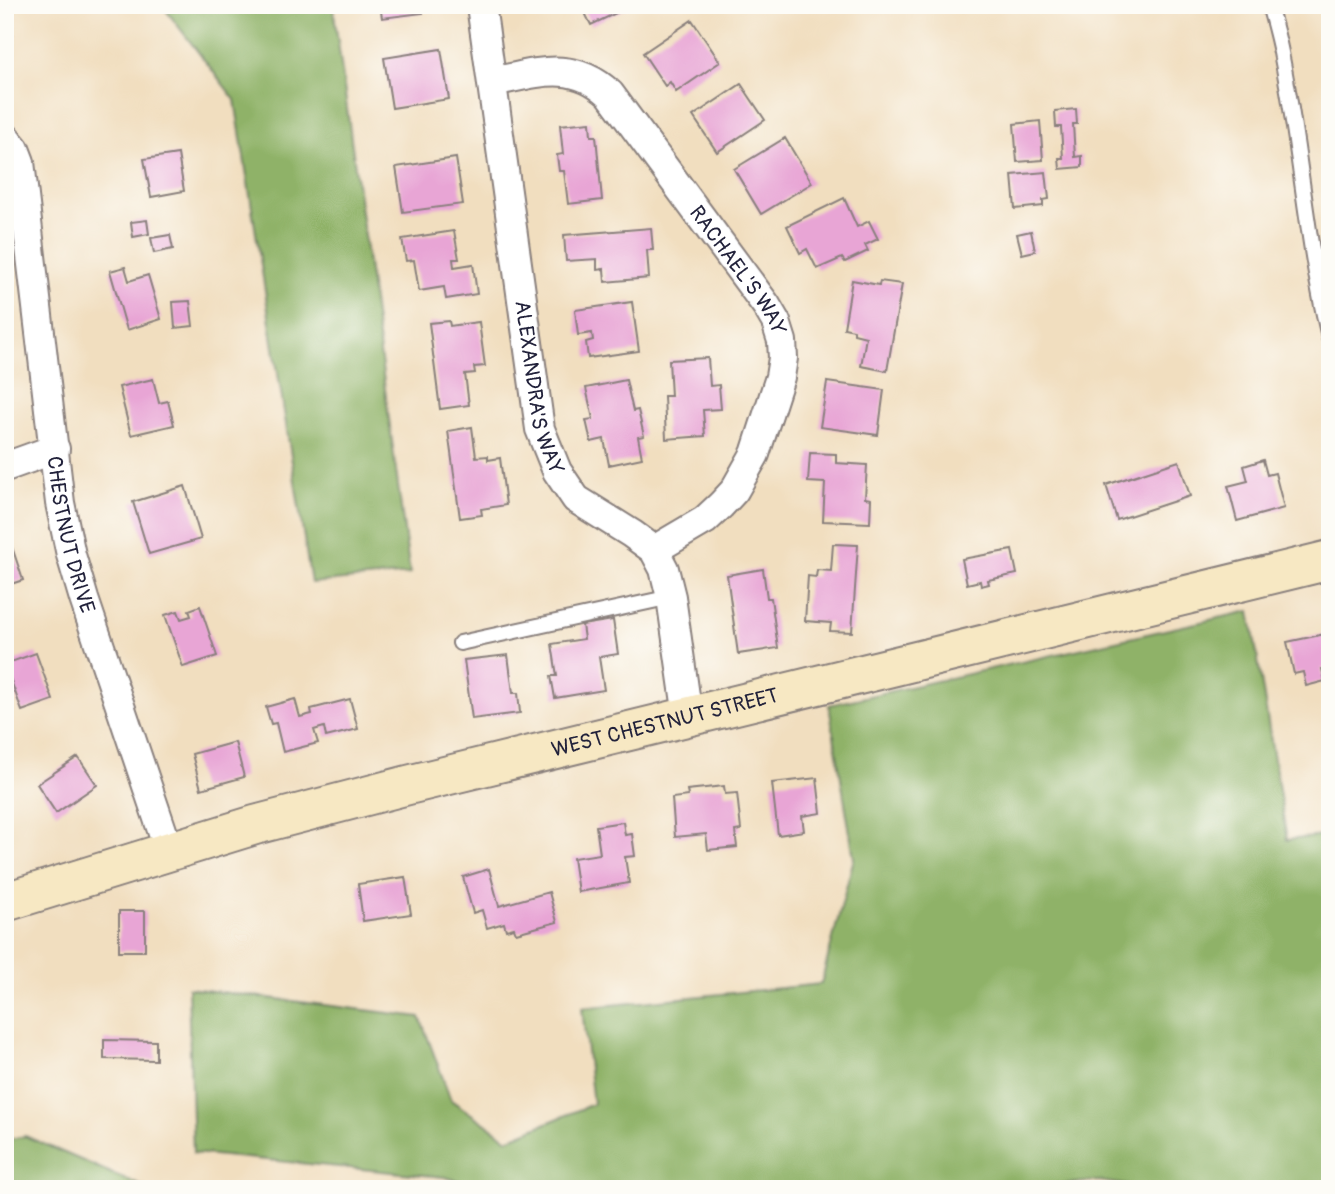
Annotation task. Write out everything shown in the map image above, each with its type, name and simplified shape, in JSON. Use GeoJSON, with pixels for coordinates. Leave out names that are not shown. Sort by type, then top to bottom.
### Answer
{"type":"FeatureCollection","features":[{"type":"Feature","properties":{"kind":"main road","name":"WEST CHESTNUT STREET"},"geometry":{"type":"LineString","coordinates":[[5,902],[255,825],[408,785],[1330,560]]}},
{"type":"Feature","properties":{"kind":"street","name":"ALEXANDRA'S WAY"},"geometry":{"type":"LineString","coordinates":[[481,5],[540,429],[557,471],[576,499],[654,550]]}},
{"type":"Feature","properties":{"kind":"street","name":"RACHAEL'S WAY"},"geometry":{"type":"LineString","coordinates":[[492,82],[539,72],[563,72],[586,76],[599,84],[610,94],[766,304],[776,322],[782,341],[780,377],[755,454],[745,474],[734,491],[705,520],[654,550]]}},
{"type":"Feature","properties":{"kind":"street","name":"CHESTNUT DRIVE"},"geometry":{"type":"LineString","coordinates":[[5,137],[15,149],[20,162],[15,207],[55,449],[60,503],[71,555],[169,851]]}},
{"type":"Feature","properties":{"kind":"street"},"geometry":{"type":"LineString","coordinates":[[5,467],[55,449]]}},
{"type":"Feature","properties":{"kind":"street"},"geometry":{"type":"LineString","coordinates":[[654,550],[664,569],[671,597],[688,718]]}},
{"type":"Feature","properties":{"kind":"lane"},"geometry":{"type":"LineString","coordinates":[[1269,5],[1282,55],[1320,302],[1330,341]]}},
{"type":"Feature","properties":{"kind":"lane"},"geometry":{"type":"LineString","coordinates":[[460,643],[671,597]]}},
{"type":"Feature","properties":{"kind":"green space"},"geometry":{"type":"Polygon","coordinates":[[[162,5],[333,5],[410,574],[311,583],[235,100],[162,5]]]}},
{"type":"Feature","properties":{"kind":"green space"},"geometry":{"type":"Polygon","coordinates":[[[1250,611],[1287,840],[1330,835],[1330,1189],[1150,1189],[1099,1181],[1010,1189],[490,1189],[444,1177],[193,1153],[188,988],[420,1017],[451,1100],[508,1139],[593,1104],[582,1008],[821,984],[854,858],[829,705],[1250,611]]]}},
{"type":"Feature","properties":{"kind":"green space"},"geometry":{"type":"Polygon","coordinates":[[[25,1136],[148,1189],[5,1189],[5,1140],[25,1136]]]}},
{"type":"Feature","properties":{"kind":"building"},"geometry":{"type":"Polygon","coordinates":[[[380,5],[422,5],[423,13],[382,18],[380,5]]]}},
{"type":"Feature","properties":{"kind":"building"},"geometry":{"type":"Polygon","coordinates":[[[581,5],[633,5],[591,25],[581,5]]]}},
{"type":"Feature","properties":{"kind":"building"},"geometry":{"type":"Polygon","coordinates":[[[692,20],[720,62],[676,92],[670,82],[665,86],[643,53],[692,20]]]}},
{"type":"Feature","properties":{"kind":"building"},"geometry":{"type":"Polygon","coordinates":[[[5,26],[12,35],[5,40],[5,26]]]}},
{"type":"Feature","properties":{"kind":"building"},"geometry":{"type":"Polygon","coordinates":[[[441,49],[449,99],[392,108],[384,58],[441,49]]]}},
{"type":"Feature","properties":{"kind":"building"},"geometry":{"type":"Polygon","coordinates":[[[741,84],[765,120],[717,152],[693,116],[741,84]]]}},
{"type":"Feature","properties":{"kind":"building"},"geometry":{"type":"Polygon","coordinates":[[[1076,109],[1077,124],[1073,124],[1075,157],[1082,156],[1082,167],[1060,169],[1059,158],[1063,158],[1061,127],[1056,127],[1055,111],[1076,109]]]}},
{"type":"Feature","properties":{"kind":"building"},"geometry":{"type":"Polygon","coordinates":[[[1040,121],[1043,160],[1017,162],[1014,124],[1040,121]]]}},
{"type":"Feature","properties":{"kind":"building"},"geometry":{"type":"Polygon","coordinates":[[[590,122],[591,136],[596,136],[602,200],[568,204],[564,171],[559,171],[557,155],[563,154],[560,125],[590,122]]]}},
{"type":"Feature","properties":{"kind":"building"},"geometry":{"type":"Polygon","coordinates":[[[785,138],[812,183],[761,214],[734,169],[785,138]]]}},
{"type":"Feature","properties":{"kind":"building"},"geometry":{"type":"Polygon","coordinates":[[[178,154],[184,191],[151,197],[144,159],[178,154]]]}},
{"type":"Feature","properties":{"kind":"building"},"geometry":{"type":"Polygon","coordinates":[[[456,158],[463,204],[403,212],[396,167],[456,158]]]}},
{"type":"Feature","properties":{"kind":"building"},"geometry":{"type":"Polygon","coordinates":[[[1046,172],[1049,199],[1043,200],[1043,206],[1015,209],[1012,175],[1046,172]]]}},
{"type":"Feature","properties":{"kind":"building"},"geometry":{"type":"Polygon","coordinates":[[[844,198],[857,227],[869,221],[878,239],[865,245],[868,251],[845,262],[842,258],[817,269],[807,249],[800,253],[787,226],[844,198]]]}},
{"type":"Feature","properties":{"kind":"building"},"geometry":{"type":"Polygon","coordinates":[[[147,220],[149,234],[133,237],[131,222],[147,220]]]}},
{"type":"Feature","properties":{"kind":"building"},"geometry":{"type":"Polygon","coordinates":[[[651,228],[653,250],[647,250],[649,278],[605,282],[604,269],[597,270],[597,259],[566,261],[564,235],[651,228]]]}},
{"type":"Feature","properties":{"kind":"building"},"geometry":{"type":"Polygon","coordinates":[[[454,231],[459,259],[453,259],[454,267],[473,264],[477,294],[446,299],[444,287],[419,291],[414,260],[406,261],[402,239],[454,231]]]}},
{"type":"Feature","properties":{"kind":"building"},"geometry":{"type":"Polygon","coordinates":[[[1031,231],[1035,251],[1022,254],[1017,234],[1031,231]]]}},
{"type":"Feature","properties":{"kind":"building"},"geometry":{"type":"Polygon","coordinates":[[[170,235],[173,249],[154,253],[151,238],[170,235]]]}},
{"type":"Feature","properties":{"kind":"building"},"geometry":{"type":"Polygon","coordinates":[[[125,267],[129,281],[148,275],[161,319],[127,330],[110,271],[125,267]]]}},
{"type":"Feature","properties":{"kind":"building"},"geometry":{"type":"Polygon","coordinates":[[[852,280],[879,285],[880,281],[902,284],[887,371],[861,366],[866,337],[844,328],[852,280]]]}},
{"type":"Feature","properties":{"kind":"building"},"geometry":{"type":"Polygon","coordinates":[[[190,301],[193,326],[175,328],[173,302],[190,301]]]}},
{"type":"Feature","properties":{"kind":"building"},"geometry":{"type":"Polygon","coordinates":[[[632,302],[639,351],[588,358],[586,342],[593,340],[592,333],[578,335],[575,310],[632,302]]]}},
{"type":"Feature","properties":{"kind":"building"},"geometry":{"type":"Polygon","coordinates":[[[449,321],[450,326],[479,322],[485,366],[474,367],[475,373],[465,374],[469,405],[440,409],[429,323],[449,321]]]}},
{"type":"Feature","properties":{"kind":"building"},"geometry":{"type":"Polygon","coordinates":[[[708,358],[710,386],[719,385],[721,409],[703,410],[705,436],[666,439],[664,396],[671,396],[669,360],[708,358]]]}},
{"type":"Feature","properties":{"kind":"building"},"geometry":{"type":"Polygon","coordinates":[[[153,379],[159,403],[168,401],[174,425],[131,435],[119,387],[153,379]]]}},
{"type":"Feature","properties":{"kind":"building"},"geometry":{"type":"Polygon","coordinates":[[[626,380],[633,411],[638,410],[644,436],[638,437],[642,458],[609,465],[604,439],[591,442],[586,420],[593,419],[586,388],[626,380]]]}},
{"type":"Feature","properties":{"kind":"building"},"geometry":{"type":"Polygon","coordinates":[[[827,382],[884,390],[878,435],[820,427],[827,382]]]}},
{"type":"Feature","properties":{"kind":"building"},"geometry":{"type":"Polygon","coordinates":[[[472,427],[476,457],[488,456],[488,460],[500,458],[506,505],[481,509],[482,515],[460,518],[448,431],[472,427]]]}},
{"type":"Feature","properties":{"kind":"building"},"geometry":{"type":"Polygon","coordinates":[[[810,453],[836,454],[836,463],[867,465],[865,498],[871,499],[870,523],[823,521],[825,483],[808,482],[810,453]]]}},
{"type":"Feature","properties":{"kind":"building"},"geometry":{"type":"Polygon","coordinates":[[[1263,460],[1267,475],[1275,473],[1284,508],[1237,521],[1228,486],[1248,481],[1244,466],[1263,460]]]}},
{"type":"Feature","properties":{"kind":"building"},"geometry":{"type":"Polygon","coordinates":[[[1179,461],[1190,496],[1117,520],[1106,485],[1179,461]]]}},
{"type":"Feature","properties":{"kind":"building"},"geometry":{"type":"Polygon","coordinates":[[[185,486],[201,539],[149,554],[133,502],[185,486]]]}},
{"type":"Feature","properties":{"kind":"building"},"geometry":{"type":"Polygon","coordinates":[[[8,535],[23,580],[5,586],[5,536],[8,535]]]}},
{"type":"Feature","properties":{"kind":"building"},"geometry":{"type":"Polygon","coordinates":[[[833,544],[858,545],[852,632],[830,631],[831,623],[805,621],[808,576],[816,577],[817,570],[831,571],[833,544]]]}},
{"type":"Feature","properties":{"kind":"building"},"geometry":{"type":"Polygon","coordinates":[[[1012,550],[1017,574],[988,580],[989,584],[981,586],[980,581],[967,584],[962,559],[1012,550]]]}},
{"type":"Feature","properties":{"kind":"building"},"geometry":{"type":"Polygon","coordinates":[[[763,569],[767,598],[771,598],[778,648],[738,654],[727,575],[763,569]]]}},
{"type":"Feature","properties":{"kind":"building"},"geometry":{"type":"Polygon","coordinates":[[[200,606],[217,656],[183,667],[165,615],[178,611],[181,619],[191,616],[189,610],[200,606]]]}},
{"type":"Feature","properties":{"kind":"building"},"geometry":{"type":"Polygon","coordinates":[[[613,620],[618,654],[599,657],[604,690],[555,698],[551,676],[557,676],[552,644],[584,639],[582,625],[613,620]]]}},
{"type":"Feature","properties":{"kind":"building"},"geometry":{"type":"Polygon","coordinates":[[[1325,634],[1330,667],[1322,669],[1325,681],[1306,686],[1303,672],[1294,674],[1287,642],[1325,634]]]}},
{"type":"Feature","properties":{"kind":"building"},"geometry":{"type":"Polygon","coordinates":[[[36,653],[53,700],[22,711],[5,664],[36,653]]]}},
{"type":"Feature","properties":{"kind":"building"},"geometry":{"type":"Polygon","coordinates":[[[508,655],[513,693],[518,693],[520,713],[472,719],[464,660],[508,655]]]}},
{"type":"Feature","properties":{"kind":"building"},"geometry":{"type":"Polygon","coordinates":[[[295,699],[300,717],[312,714],[311,709],[350,699],[358,729],[326,737],[324,727],[314,730],[318,743],[283,752],[276,723],[271,724],[266,707],[295,699]]]}},
{"type":"Feature","properties":{"kind":"building"},"geometry":{"type":"Polygon","coordinates":[[[235,742],[244,777],[201,789],[192,754],[235,742]]]}},
{"type":"Feature","properties":{"kind":"building"},"geometry":{"type":"Polygon","coordinates":[[[78,757],[97,785],[56,813],[37,784],[78,757]]]}},
{"type":"Feature","properties":{"kind":"building"},"geometry":{"type":"Polygon","coordinates":[[[817,778],[821,813],[802,816],[804,831],[778,835],[772,783],[817,778]]]}},
{"type":"Feature","properties":{"kind":"building"},"geometry":{"type":"Polygon","coordinates":[[[724,786],[725,794],[737,793],[741,830],[735,831],[737,847],[708,850],[706,834],[675,837],[672,798],[688,796],[687,790],[724,786]]]}},
{"type":"Feature","properties":{"kind":"building"},"geometry":{"type":"Polygon","coordinates":[[[623,822],[625,835],[632,834],[635,856],[625,857],[629,883],[578,892],[573,858],[600,854],[596,826],[623,822]]]}},
{"type":"Feature","properties":{"kind":"building"},"geometry":{"type":"Polygon","coordinates":[[[489,869],[499,906],[549,892],[557,922],[516,933],[514,928],[506,930],[504,923],[487,928],[482,910],[473,913],[463,877],[489,869]]]}},
{"type":"Feature","properties":{"kind":"building"},"geometry":{"type":"Polygon","coordinates":[[[405,877],[411,914],[363,921],[358,884],[405,877]]]}},
{"type":"Feature","properties":{"kind":"building"},"geometry":{"type":"Polygon","coordinates":[[[119,911],[145,911],[145,951],[119,951],[119,911]]]}},
{"type":"Feature","properties":{"kind":"building"},"geometry":{"type":"Polygon","coordinates":[[[104,1040],[156,1041],[156,1060],[104,1059],[104,1040]]]}}]}
